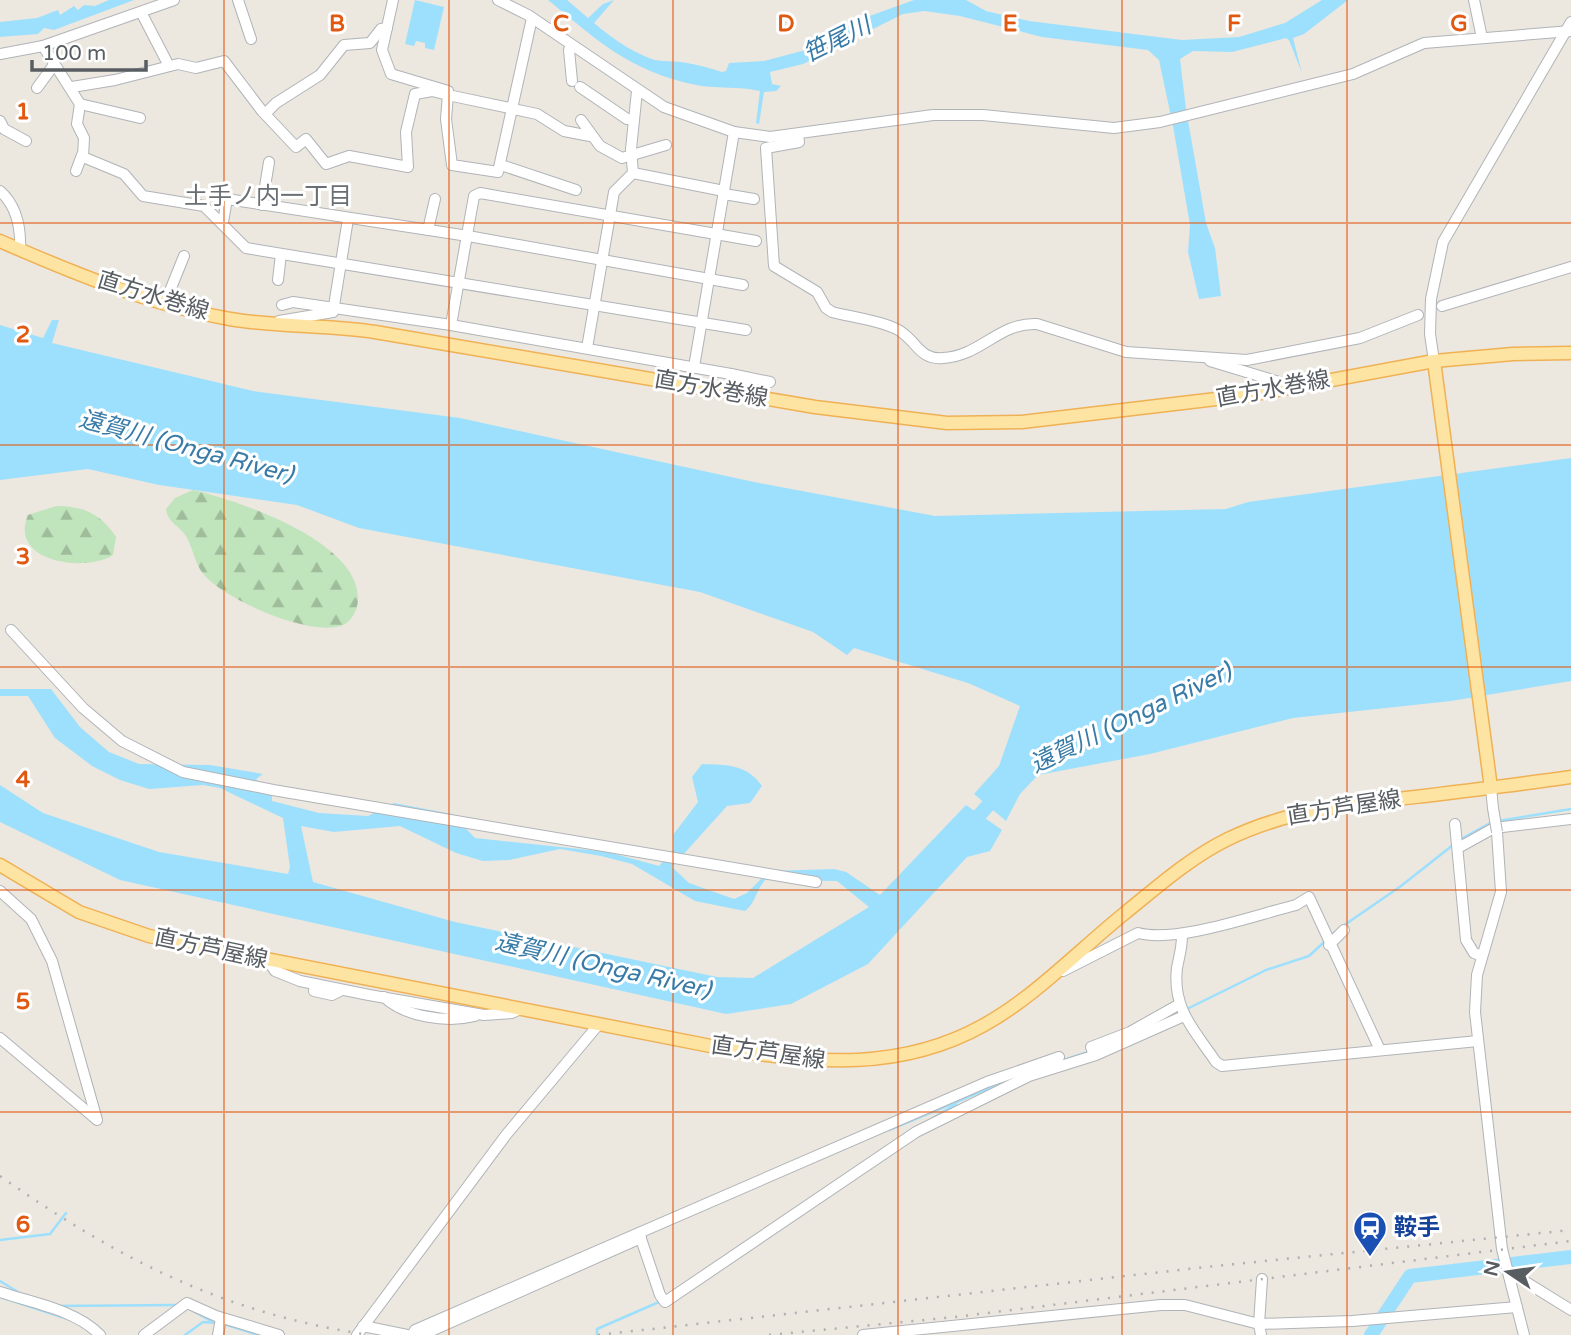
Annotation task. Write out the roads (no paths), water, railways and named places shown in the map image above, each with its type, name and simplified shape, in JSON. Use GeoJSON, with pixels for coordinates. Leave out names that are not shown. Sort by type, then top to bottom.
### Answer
{"type":"FeatureCollection","features":[{"type":"Feature","properties":{"kind":"main road","name":"直方水巻線"},"geometry":{"type":"LineString","coordinates":[[0,241],[165,303],[231,319],[374,332],[764,398],[947,423],[1022,422],[1250,396],[1295,386],[1513,354],[1571,353]]}},
{"type":"Feature","properties":{"kind":"main road"},"geometry":{"type":"LineString","coordinates":[[1434,365],[1491,784]]}},
{"type":"Feature","properties":{"kind":"main road","name":"直方芦屋線"},"geometry":{"type":"LineString","coordinates":[[0,865],[79,912],[125,929],[268,961],[793,1060],[868,1061],[937,1046],[984,1025],[1048,978],[1200,855],[1247,830],[1292,814],[1338,805],[1491,784],[1571,777]]}},
{"type":"Feature","properties":{"kind":"street"},"geometry":{"type":"LineString","coordinates":[[0,54],[43,46],[174,0]]}},
{"type":"Feature","properties":{"kind":"street"},"geometry":{"type":"LineString","coordinates":[[239,0],[251,39]]}},
{"type":"Feature","properties":{"kind":"street"},"geometry":{"type":"LineString","coordinates":[[393,0],[382,50],[391,74],[448,91],[446,119],[452,165],[498,172],[532,18]]}},
{"type":"Feature","properties":{"kind":"street"},"geometry":{"type":"LineString","coordinates":[[498,0],[532,18],[637,91],[675,112],[734,132],[771,137],[933,115],[984,115],[1114,128],[1160,122],[1353,74],[1424,43],[1570,28]]}},
{"type":"Feature","properties":{"kind":"street"},"geometry":{"type":"LineString","coordinates":[[1474,0],[1482,38]]}},
{"type":"Feature","properties":{"kind":"street"},"geometry":{"type":"LineString","coordinates":[[141,12],[169,66]]}},
{"type":"Feature","properties":{"kind":"street"},"geometry":{"type":"LineString","coordinates":[[266,113],[276,103],[320,75],[344,45],[370,43],[382,29],[387,28]]}},
{"type":"Feature","properties":{"kind":"street"},"geometry":{"type":"LineString","coordinates":[[1434,365],[1430,334],[1431,299],[1443,242],[1455,217],[1570,28]]}},
{"type":"Feature","properties":{"kind":"street"},"geometry":{"type":"LineString","coordinates":[[43,46],[53,66],[72,87],[80,104],[77,124],[84,138],[76,171]]}},
{"type":"Feature","properties":{"kind":"street"},"geometry":{"type":"LineString","coordinates":[[571,46],[569,50],[576,84],[627,119],[634,120]]}},
{"type":"Feature","properties":{"kind":"street"},"geometry":{"type":"LineString","coordinates":[[72,87],[178,64],[196,68],[218,60],[224,61],[296,147],[306,139],[326,164],[349,156],[408,167],[406,132],[415,94],[432,91],[537,114],[564,131],[590,136]]}},
{"type":"Feature","properties":{"kind":"street"},"geometry":{"type":"LineString","coordinates":[[37,88],[53,66]]}},
{"type":"Feature","properties":{"kind":"street"},"geometry":{"type":"LineString","coordinates":[[633,173],[631,157],[637,91]]}},
{"type":"Feature","properties":{"kind":"street"},"geometry":{"type":"LineString","coordinates":[[80,104],[140,118]]}},
{"type":"Feature","properties":{"kind":"street"},"geometry":{"type":"LineString","coordinates":[[582,120],[590,136],[613,154],[631,157],[666,145]]}},
{"type":"Feature","properties":{"kind":"street"},"geometry":{"type":"LineString","coordinates":[[0,121],[4,129],[26,141]]}},
{"type":"Feature","properties":{"kind":"street"},"geometry":{"type":"LineString","coordinates":[[694,367],[734,132]]}},
{"type":"Feature","properties":{"kind":"street"},"geometry":{"type":"LineString","coordinates":[[798,135],[799,142],[766,148],[774,266],[817,292],[826,308],[832,312],[893,327],[904,334],[916,350],[939,359],[978,348],[1003,331],[1025,324],[1037,324],[1126,352],[1247,360],[1360,338],[1419,315]]}},
{"type":"Feature","properties":{"kind":"street"},"geometry":{"type":"LineString","coordinates":[[82,155],[124,174],[143,196],[199,204],[222,222],[246,248],[746,330]]}},
{"type":"Feature","properties":{"kind":"street"},"geometry":{"type":"LineString","coordinates":[[262,205],[269,162]]}},
{"type":"Feature","properties":{"kind":"street"},"geometry":{"type":"LineString","coordinates":[[500,165],[576,190]]}},
{"type":"Feature","properties":{"kind":"street"},"geometry":{"type":"LineString","coordinates":[[633,173],[754,199]]}},
{"type":"Feature","properties":{"kind":"street"},"geometry":{"type":"LineString","coordinates":[[587,348],[614,192],[633,173]]}},
{"type":"Feature","properties":{"kind":"street"},"geometry":{"type":"LineString","coordinates":[[0,191],[10,201],[18,218],[20,250]]}},
{"type":"Feature","properties":{"kind":"street"},"geometry":{"type":"LineString","coordinates":[[451,326],[474,196],[480,193],[756,241]]}},
{"type":"Feature","properties":{"kind":"street"},"geometry":{"type":"LineString","coordinates":[[222,222],[228,199],[468,236],[743,285]]}},
{"type":"Feature","properties":{"kind":"street"},"geometry":{"type":"LineString","coordinates":[[428,230],[435,199]]}},
{"type":"Feature","properties":{"kind":"street"},"geometry":{"type":"LineString","coordinates":[[271,322],[333,312],[348,219]]}},
{"type":"Feature","properties":{"kind":"street"},"geometry":{"type":"LineString","coordinates":[[278,280],[281,254]]}},
{"type":"Feature","properties":{"kind":"street"},"geometry":{"type":"LineString","coordinates":[[165,303],[184,256]]}},
{"type":"Feature","properties":{"kind":"street"},"geometry":{"type":"LineString","coordinates":[[1443,306],[1571,267]]}},
{"type":"Feature","properties":{"kind":"street"},"geometry":{"type":"LineString","coordinates":[[282,305],[293,302],[451,326],[770,382]]}},
{"type":"Feature","properties":{"kind":"street"},"geometry":{"type":"LineString","coordinates":[[1203,358],[1272,382],[1295,386]]}},
{"type":"Feature","properties":{"kind":"street"},"geometry":{"type":"LineString","coordinates":[[731,374],[732,380],[753,389],[764,398]]}},
{"type":"Feature","properties":{"kind":"street"},"geometry":{"type":"LineString","coordinates":[[11,630],[83,708],[122,741],[183,772],[261,788],[816,882]]}},
{"type":"Feature","properties":{"kind":"street"},"geometry":{"type":"LineString","coordinates":[[1491,784],[1501,892],[1482,956],[1474,995],[1502,1249],[1524,1335]]}},
{"type":"Feature","properties":{"kind":"street"},"geometry":{"type":"LineString","coordinates":[[1458,848],[1494,828],[1571,818]]}},
{"type":"Feature","properties":{"kind":"street"},"geometry":{"type":"LineString","coordinates":[[1455,824],[1466,940],[1474,953],[1482,956]]}},
{"type":"Feature","properties":{"kind":"street"},"geometry":{"type":"LineString","coordinates":[[0,891],[30,919],[52,961],[97,1120],[0,1038]]}},
{"type":"Feature","properties":{"kind":"street"},"geometry":{"type":"LineString","coordinates":[[1048,978],[1138,933],[1156,938],[1182,936],[1296,905],[1308,898],[1380,1050]]}},
{"type":"Feature","properties":{"kind":"street"},"geometry":{"type":"LineString","coordinates":[[1327,942],[1344,930]]}},
{"type":"Feature","properties":{"kind":"street"},"geometry":{"type":"LineString","coordinates":[[1182,936],[1182,955],[1177,966],[1181,1011],[1216,1062],[1222,1066],[1478,1041]]}},
{"type":"Feature","properties":{"kind":"street"},"geometry":{"type":"LineString","coordinates":[[268,961],[275,971],[315,984],[482,1014],[512,1013],[520,1009]]}},
{"type":"Feature","properties":{"kind":"street"},"geometry":{"type":"LineString","coordinates":[[422,1335],[640,1236],[665,1302],[916,1132],[1029,1076],[1093,1052],[1181,1011]]}},
{"type":"Feature","properties":{"kind":"street"},"geometry":{"type":"LineString","coordinates":[[360,1331],[506,1135],[598,1024]]}},
{"type":"Feature","properties":{"kind":"street"},"geometry":{"type":"LineString","coordinates":[[360,1331],[409,1335],[639,1230],[987,1082],[1059,1057]]}},
{"type":"Feature","properties":{"kind":"street"},"geometry":{"type":"LineString","coordinates":[[1508,1271],[1571,1310]]}},
{"type":"Feature","properties":{"kind":"street"},"geometry":{"type":"LineString","coordinates":[[1260,1330],[1262,1279]]}},
{"type":"Feature","properties":{"kind":"street"},"geometry":{"type":"LineString","coordinates":[[0,1292],[77,1318],[89,1324],[100,1335]]}},
{"type":"Feature","properties":{"kind":"street"},"geometry":{"type":"LineString","coordinates":[[144,1335],[187,1303],[221,1318],[279,1335]]}},
{"type":"Feature","properties":{"kind":"street"},"geometry":{"type":"LineString","coordinates":[[863,1335],[1161,1305],[1185,1305],[1260,1330],[1517,1307]]}},
{"type":"Feature","properties":{"kind":"street"},"geometry":{"type":"LineString","coordinates":[[218,1335],[221,1318]]}},
{"type":"Feature","properties":{"kind":"water"},"geometry":{"type":"Polygon","coordinates":[[[109,0],[134,0],[54,30],[44,28],[38,34],[0,37],[0,22],[37,18],[58,10],[60,15],[74,6],[78,10],[84,5],[95,6],[109,0]]]}},
{"type":"Feature","properties":{"kind":"water"},"geometry":{"type":"Polygon","coordinates":[[[415,0],[444,7],[434,50],[425,48],[425,43],[416,41],[414,46],[405,44],[415,0]]]}},
{"type":"Feature","properties":{"kind":"water","name":"笹尾川"},"geometry":{"type":"Polygon","coordinates":[[[548,0],[567,0],[588,18],[603,4],[614,0],[594,23],[620,43],[653,60],[682,62],[722,72],[726,71],[729,63],[764,61],[802,51],[864,18],[914,0],[966,0],[986,11],[1029,21],[1182,40],[1239,37],[1285,23],[1322,0],[1348,0],[1304,34],[1293,38],[1302,73],[1286,38],[1232,52],[1193,51],[1180,59],[1186,109],[1206,223],[1215,248],[1221,296],[1199,299],[1188,252],[1190,225],[1173,126],[1159,60],[1148,50],[1042,37],[960,16],[924,11],[903,14],[803,64],[770,72],[772,84],[781,86],[776,91],[764,92],[759,124],[756,123],[760,91],[696,85],[652,72],[616,53],[548,0]]]}},
{"type":"Feature","properties":{"kind":"water"},"geometry":{"type":"Polygon","coordinates":[[[52,320],[59,320],[52,343],[253,391],[460,418],[754,482],[935,516],[1226,509],[1248,502],[1571,458],[1571,681],[1451,701],[1293,718],[1150,754],[1038,775],[1020,794],[1006,821],[974,794],[999,766],[1020,706],[968,683],[854,648],[847,655],[813,632],[700,592],[359,528],[297,505],[159,485],[88,469],[0,480],[0,325],[43,338],[52,320]]]}},
{"type":"Feature","properties":{"kind":"water"},"geometry":{"type":"Polygon","coordinates":[[[0,689],[51,689],[80,727],[109,752],[139,764],[210,765],[263,774],[256,779],[272,794],[272,801],[319,813],[368,816],[394,803],[452,814],[475,838],[608,852],[659,866],[674,849],[673,835],[698,802],[692,777],[702,764],[736,767],[750,773],[762,786],[750,803],[727,806],[672,867],[689,883],[734,899],[747,893],[769,871],[834,869],[846,872],[880,895],[966,805],[1002,830],[990,851],[967,857],[868,964],[791,1004],[726,1014],[120,880],[0,822],[0,785],[43,813],[159,852],[288,874],[290,867],[283,818],[220,788],[203,785],[149,789],[120,780],[92,766],[55,738],[28,696],[0,696],[0,689]],[[301,826],[313,882],[455,922],[717,977],[753,978],[869,907],[837,881],[765,880],[745,911],[695,901],[632,864],[601,856],[560,849],[509,860],[483,861],[456,853],[400,826],[334,832],[301,826]]]}},
{"type":"Feature","properties":{"kind":"waterway","name":"遠賀川 (Onga River)"},"geometry":{"type":"LineString","coordinates":[[968,828],[999,793]]}},
{"type":"Feature","properties":{"kind":"waterway"},"geometry":{"type":"LineString","coordinates":[[1498,821],[1571,809]]}},
{"type":"Feature","properties":{"kind":"waterway"},"geometry":{"type":"LineString","coordinates":[[1461,839],[1492,822]]}},
{"type":"Feature","properties":{"kind":"waterway"},"geometry":{"type":"LineString","coordinates":[[1343,926],[1401,886],[1453,845]]}},
{"type":"Feature","properties":{"kind":"waterway"},"geometry":{"type":"LineString","coordinates":[[1187,1009],[1266,970],[1309,956],[1335,932]]}},
{"type":"Feature","properties":{"kind":"waterway"},"geometry":{"type":"LineString","coordinates":[[1061,1061],[1088,1052]]}},
{"type":"Feature","properties":{"kind":"waterway"},"geometry":{"type":"LineString","coordinates":[[889,1130],[1019,1076]]}},
{"type":"Feature","properties":{"kind":"waterway"},"geometry":{"type":"LineString","coordinates":[[923,1124],[956,1104]]}},
{"type":"Feature","properties":{"kind":"waterway"},"geometry":{"type":"LineString","coordinates":[[0,1240],[50,1234],[66,1213]]}},
{"type":"Feature","properties":{"kind":"waterway"},"geometry":{"type":"LineString","coordinates":[[1371,1335],[1410,1276],[1571,1257]]}},
{"type":"Feature","properties":{"kind":"waterway"},"geometry":{"type":"LineString","coordinates":[[0,1281],[18,1292]]}},
{"type":"Feature","properties":{"kind":"waterway"},"geometry":{"type":"LineString","coordinates":[[0,1297],[71,1320]]}},
{"type":"Feature","properties":{"kind":"waterway"},"geometry":{"type":"LineString","coordinates":[[597,1335],[597,1329],[659,1302]]}},
{"type":"Feature","properties":{"kind":"waterway"},"geometry":{"type":"LineString","coordinates":[[57,1306],[177,1305]]}},
{"type":"Feature","properties":{"kind":"waterway"},"geometry":{"type":"LineString","coordinates":[[193,1311],[211,1321]]}},
{"type":"Feature","properties":{"kind":"waterway"},"geometry":{"type":"LineString","coordinates":[[185,1335],[203,1322],[218,1323]]}},
{"type":"Feature","properties":{"kind":"waterway"},"geometry":{"type":"LineString","coordinates":[[224,1324],[258,1335]]}},
{"type":"Feature","properties":{"kind":"railway"},"geometry":{"type":"LineString","coordinates":[[0,1176],[87,1233],[175,1279],[268,1313],[317,1326],[370,1335]]}},
{"type":"Feature","properties":{"kind":"railway"},"geometry":{"type":"LineString","coordinates":[[598,1335],[1206,1267],[1571,1230]]}},
{"type":"Feature","properties":{"kind":"railway"},"geometry":{"type":"LineString","coordinates":[[769,1335],[955,1317],[1571,1241]]}},
{"type":"Feature","properties":{"kind":"place","name":"鞍手"},"geometry":{"type":"Point","coordinates":[1370,1258]}},
{"type":"Feature","properties":{"kind":"district","name":"土手ノ内一丁目"},"geometry":{"type":"Point","coordinates":[268,196]}}]}
